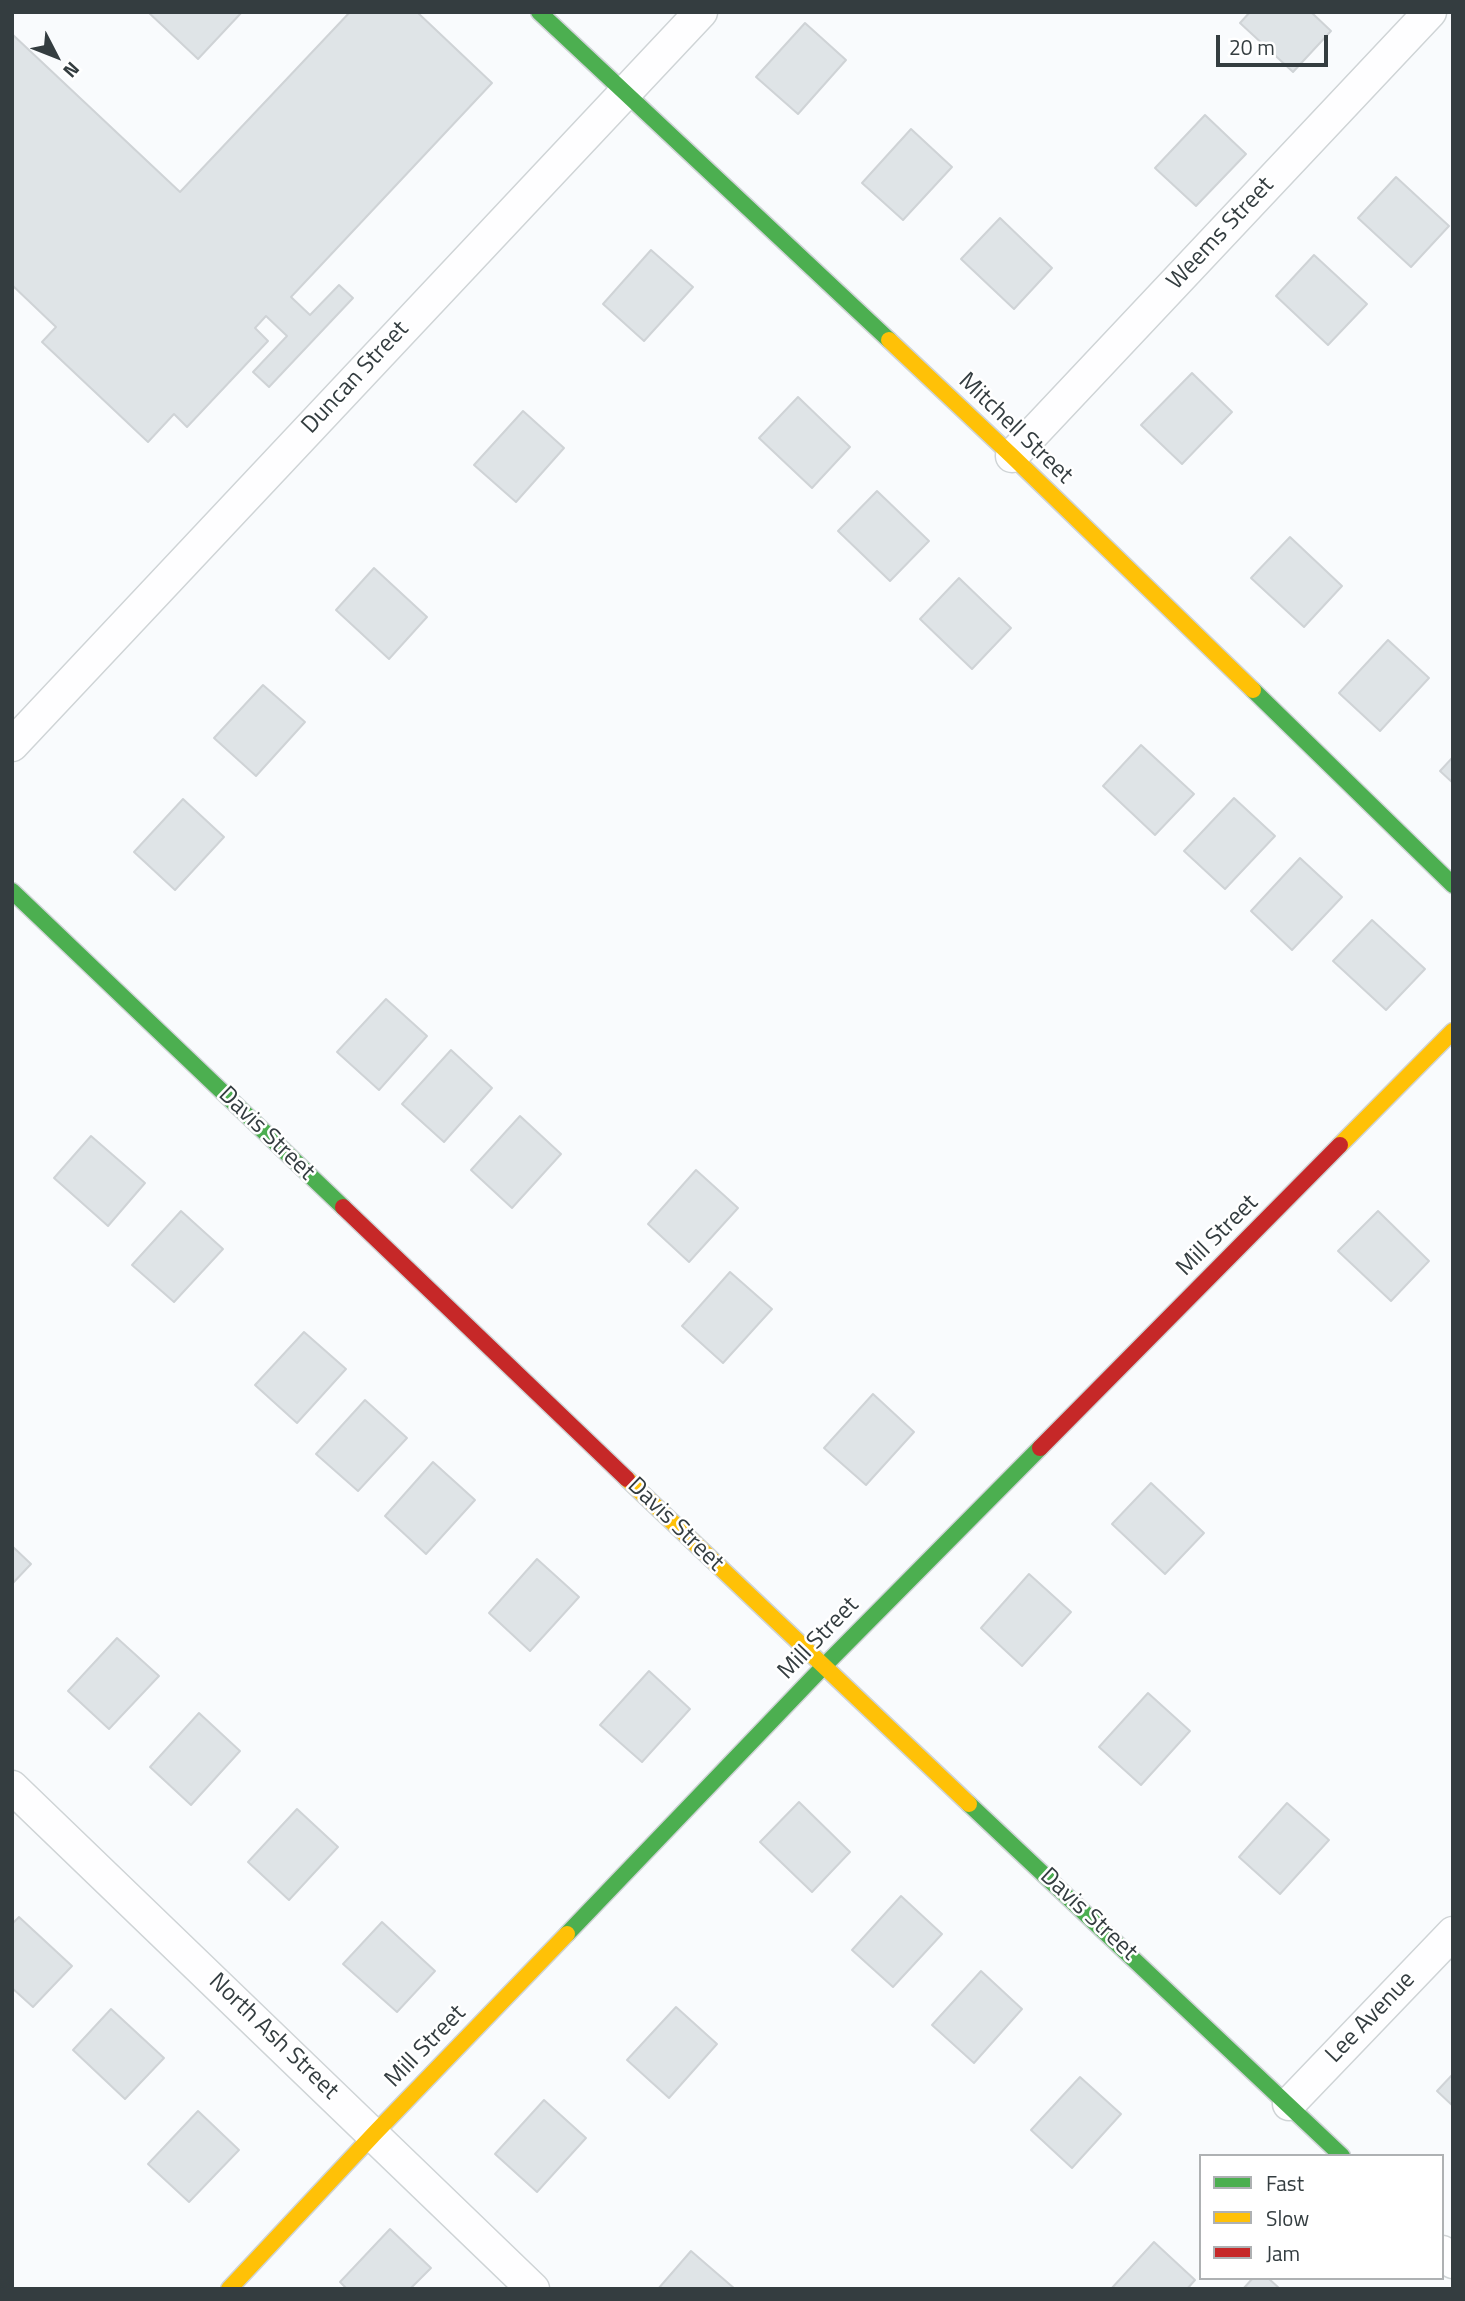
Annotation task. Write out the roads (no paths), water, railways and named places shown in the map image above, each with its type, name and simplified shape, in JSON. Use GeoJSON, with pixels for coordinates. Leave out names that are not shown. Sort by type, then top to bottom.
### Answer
{"type":"FeatureCollection","features":[{"type":"Feature","properties":{"kind":"street","name":"Mitchell Street"},"geometry":{"type":"LineString","coordinates":[[540,12],[1012,456],[1453,885]]}},
{"type":"Feature","properties":{"kind":"street","name":"Duncan Street"},"geometry":{"type":"LineString","coordinates":[[12,745],[701,12]]}},
{"type":"Feature","properties":{"kind":"street","name":"Weems Street"},"geometry":{"type":"LineString","coordinates":[[1012,456],[1430,12]]}},
{"type":"Feature","properties":{"kind":"street","name":"Davis Street"},"geometry":{"type":"LineString","coordinates":[[12,891],[823,1667],[1340,2154]]}},
{"type":"Feature","properties":{"kind":"street","name":"Mill Street"},"geometry":{"type":"LineString","coordinates":[[229,2289],[374,2134],[823,1667],[1453,1031]]}},
{"type":"Feature","properties":{"kind":"street","name":"North Ash Street"},"geometry":{"type":"LineString","coordinates":[[12,1787],[533,2289]]}},
{"type":"Feature","properties":{"kind":"street","name":"Lee Avenue"},"geometry":{"type":"LineString","coordinates":[[1289,2104],[1453,1933]]}}]}
